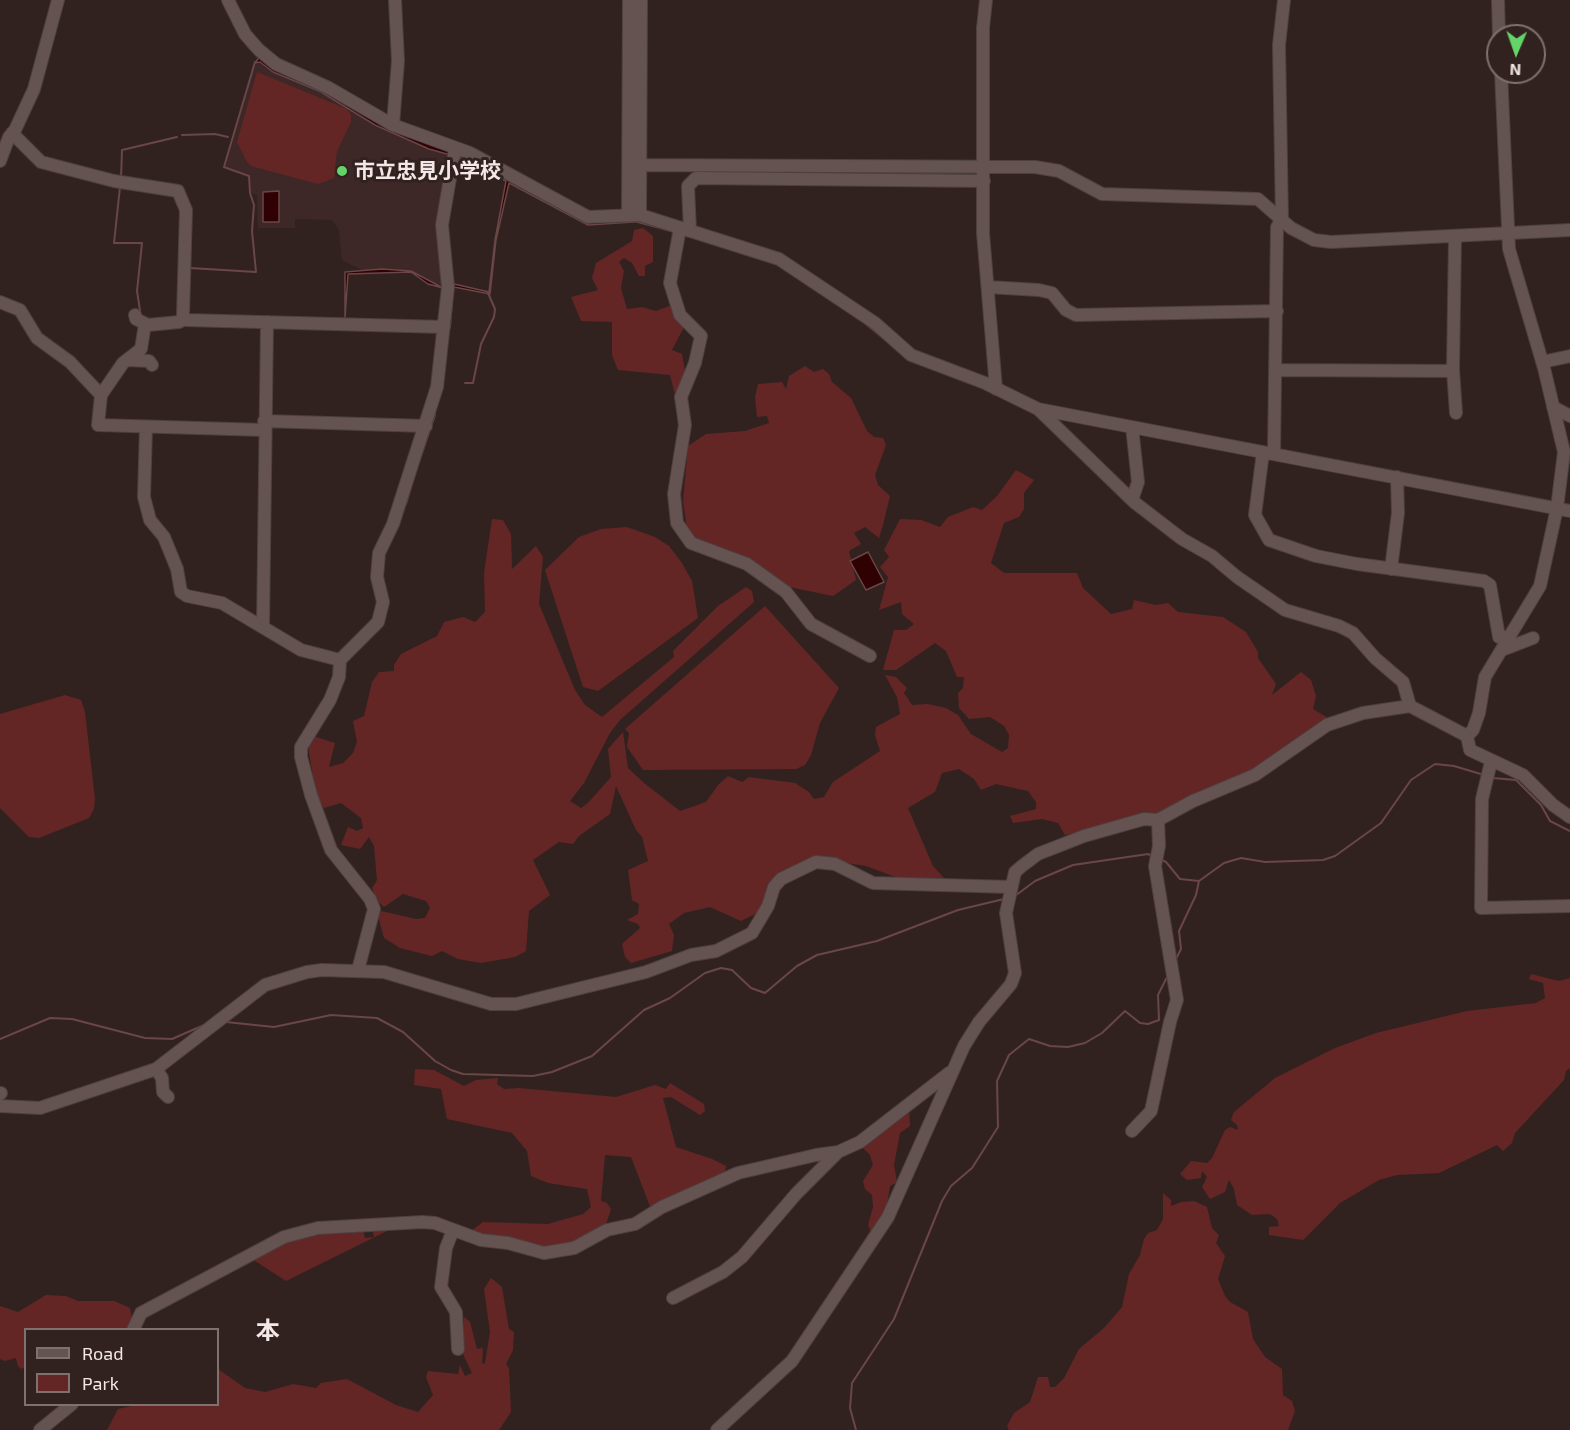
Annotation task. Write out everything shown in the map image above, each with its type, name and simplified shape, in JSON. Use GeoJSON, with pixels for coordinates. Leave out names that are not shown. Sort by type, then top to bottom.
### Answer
{"type":"FeatureCollection","features":[{"type":"Feature","properties":{"kind":"street"},"geometry":{"type":"LineString","coordinates":[[0,160],[34,89],[58,0]]}},
{"type":"Feature","properties":{"kind":"street"},"geometry":{"type":"LineString","coordinates":[[228,0],[245,34],[276,64],[329,88],[393,125],[485,160],[588,218],[634,214],[779,259],[875,323],[911,355],[996,388],[1038,409],[1570,511]]}},
{"type":"Feature","properties":{"kind":"street"},"geometry":{"type":"LineString","coordinates":[[393,125],[398,61],[395,0]]}},
{"type":"Feature","properties":{"kind":"street"},"geometry":{"type":"LineString","coordinates":[[629,0],[634,214]]}},
{"type":"Feature","properties":{"kind":"street"},"geometry":{"type":"LineString","coordinates":[[634,214],[640,165],[640,0]]}},
{"type":"Feature","properties":{"kind":"street"},"geometry":{"type":"LineString","coordinates":[[986,0],[983,28],[983,233],[996,388]]}},
{"type":"Feature","properties":{"kind":"street"},"geometry":{"type":"LineString","coordinates":[[1284,0],[1279,45],[1282,220],[1277,227],[1276,370],[1269,453],[1255,515],[1269,540],[1316,556],[1391,569],[1484,581],[1490,585],[1499,637],[1510,637]]}},
{"type":"Feature","properties":{"kind":"street"},"geometry":{"type":"LineString","coordinates":[[1498,0],[1499,24]]}},
{"type":"Feature","properties":{"kind":"street"},"geometry":{"type":"LineString","coordinates":[[1467,736],[1473,730],[1479,713],[1485,677],[1540,586],[1557,508],[1564,452],[1542,362],[1509,249],[1502,84]]}},
{"type":"Feature","properties":{"kind":"street"},"geometry":{"type":"LineString","coordinates":[[12,134],[41,162],[114,181],[178,191],[186,210],[185,319]]}},
{"type":"Feature","properties":{"kind":"street"},"geometry":{"type":"LineString","coordinates":[[358,970],[374,909],[370,899],[331,850],[301,757],[301,747],[333,692],[339,677],[340,660],[378,622],[383,602],[376,565],[378,553],[393,524],[437,387],[448,286],[442,225],[454,149]]}},
{"type":"Feature","properties":{"kind":"street"},"geometry":{"type":"LineString","coordinates":[[640,165],[1035,167],[1059,171],[1102,194],[1246,196],[1258,199],[1282,220],[1314,240],[1331,242],[1508,235],[1570,230]]}},
{"type":"Feature","properties":{"kind":"street"},"geometry":{"type":"LineString","coordinates":[[870,657],[811,624],[786,592],[747,564],[691,543],[677,523],[674,494],[685,425],[681,397],[695,363],[701,336],[680,315],[670,283],[685,230],[688,186],[696,178],[984,181]]}},
{"type":"Feature","properties":{"kind":"street"},"geometry":{"type":"LineString","coordinates":[[1455,237],[1456,413]]}},
{"type":"Feature","properties":{"kind":"street"},"geometry":{"type":"LineString","coordinates":[[988,287],[1052,293],[1066,310],[1076,315],[1277,311]]}},
{"type":"Feature","properties":{"kind":"street"},"geometry":{"type":"LineString","coordinates":[[0,302],[20,310],[37,338],[70,362],[100,395]]}},
{"type":"Feature","properties":{"kind":"street"},"geometry":{"type":"LineString","coordinates":[[135,315],[136,319],[145,324],[164,324],[185,319],[444,327]]}},
{"type":"Feature","properties":{"kind":"street"},"geometry":{"type":"LineString","coordinates":[[262,627],[266,516],[264,425],[267,322]]}},
{"type":"Feature","properties":{"kind":"street"},"geometry":{"type":"LineString","coordinates":[[145,324],[141,349],[100,395],[98,425],[146,427],[426,426]]}},
{"type":"Feature","properties":{"kind":"street"},"geometry":{"type":"LineString","coordinates":[[1542,362],[1570,357]]}},
{"type":"Feature","properties":{"kind":"street"},"geometry":{"type":"LineString","coordinates":[[129,360],[149,361],[152,365]]}},
{"type":"Feature","properties":{"kind":"street"},"geometry":{"type":"LineString","coordinates":[[1276,370],[1454,372]]}},
{"type":"Feature","properties":{"kind":"street"},"geometry":{"type":"LineString","coordinates":[[1553,407],[1570,416]]}},
{"type":"Feature","properties":{"kind":"street"},"geometry":{"type":"LineString","coordinates":[[1038,409],[1132,500],[1182,539],[1212,556],[1237,577],[1286,610],[1339,626],[1353,633],[1375,658],[1403,682],[1410,706]]}},
{"type":"Feature","properties":{"kind":"street"},"geometry":{"type":"LineString","coordinates":[[146,427],[144,497],[150,520],[164,537],[177,568],[181,592],[187,596],[222,603],[301,650],[340,660]]}},
{"type":"Feature","properties":{"kind":"street"},"geometry":{"type":"LineString","coordinates":[[1132,427],[1138,482],[1132,500]]}},
{"type":"Feature","properties":{"kind":"street"},"geometry":{"type":"LineString","coordinates":[[1391,569],[1398,513],[1397,477]]}},
{"type":"Feature","properties":{"kind":"street"},"geometry":{"type":"LineString","coordinates":[[1502,650],[1533,638]]}},
{"type":"Feature","properties":{"kind":"street"},"geometry":{"type":"LineString","coordinates":[[717,1430],[792,1361],[888,1217],[950,1072],[979,1022],[1013,979],[1015,973],[1006,913],[1015,872],[1038,854],[1107,829],[1144,819],[1158,820],[1193,801],[1255,775],[1308,735],[1327,724],[1363,713],[1410,706],[1467,736]]}},
{"type":"Feature","properties":{"kind":"street"},"geometry":{"type":"LineString","coordinates":[[1467,736],[1470,750],[1491,762],[1509,767],[1523,775],[1553,805],[1570,817]]}},
{"type":"Feature","properties":{"kind":"street"},"geometry":{"type":"LineString","coordinates":[[1491,762],[1482,799],[1481,908],[1570,906]]}},
{"type":"Feature","properties":{"kind":"street"},"geometry":{"type":"LineString","coordinates":[[1132,1131],[1151,1112],[1170,1022],[1177,1000],[1155,866],[1159,846],[1158,820]]}},
{"type":"Feature","properties":{"kind":"street"},"geometry":{"type":"LineString","coordinates":[[0,1098],[40,1107],[156,1069],[265,985],[307,972],[358,970],[384,972],[491,1004],[516,1004],[646,972],[691,955],[716,951],[752,933],[760,922],[774,887],[781,879],[816,862],[835,864],[873,883],[1010,887]]}},
{"type":"Feature","properties":{"kind":"street"},"geometry":{"type":"LineString","coordinates":[[156,1069],[162,1078],[162,1091]]}},
{"type":"Feature","properties":{"kind":"street"},"geometry":{"type":"LineString","coordinates":[[134,1328],[141,1313],[298,1232],[318,1228],[401,1222],[435,1223],[480,1240],[508,1243],[544,1253],[557,1253],[574,1248],[607,1230],[635,1224],[662,1207],[738,1173],[838,1152],[860,1142],[950,1072]]}},
{"type":"Feature","properties":{"kind":"street"},"geometry":{"type":"LineString","coordinates":[[673,1298],[723,1272],[742,1257],[796,1194],[838,1152]]}},
{"type":"Feature","properties":{"kind":"street"},"geometry":{"type":"LineString","coordinates":[[453,1230],[446,1248],[441,1287],[456,1312],[458,1350]]}},
{"type":"Feature","properties":{"kind":"street"},"geometry":{"type":"LineString","coordinates":[[40,1430],[70,1406]]}},
{"type":"Feature","properties":{"kind":"shaded area"},"geometry":{"type":"Polygon","coordinates":[[[260,56],[401,133],[463,155],[584,220],[636,220],[588,225],[509,183],[496,240],[490,294],[454,287],[454,284],[489,292],[495,240],[506,181],[461,158],[429,149],[375,125],[321,92],[273,72],[260,62],[255,63],[260,56]]]}},
{"type":"Feature","properties":{"kind":"shaded area","name":"市立忠見小学校"},"geometry":{"type":"Polygon","coordinates":[[[259,63],[272,72],[329,97],[375,126],[448,156],[444,285],[431,283],[412,271],[382,269],[366,272],[344,261],[339,230],[332,220],[295,219],[295,228],[258,228],[257,195],[251,193],[249,175],[226,166],[253,66],[259,63]]]}},
{"type":"Feature","properties":{"kind":"shaded area"},"geometry":{"type":"Polygon","coordinates":[[[279,191],[279,222],[263,222],[263,192],[279,191]]]}},
{"type":"Feature","properties":{"kind":"shaded area"},"geometry":{"type":"Polygon","coordinates":[[[382,269],[411,271],[443,288],[428,284],[411,272],[348,274],[345,318],[345,272],[382,269]]]}},
{"type":"Feature","properties":{"kind":"shaded area"},"geometry":{"type":"Polygon","coordinates":[[[868,552],[884,582],[866,590],[850,561],[868,552]]]}},
{"type":"Feature","properties":{"kind":"green space"},"geometry":{"type":"Polygon","coordinates":[[[257,72],[347,109],[351,115],[351,122],[337,151],[334,178],[318,184],[251,166],[247,162],[237,142],[257,72]]]}},
{"type":"Feature","properties":{"kind":"green space"},"geometry":{"type":"Polygon","coordinates":[[[643,228],[653,236],[653,262],[645,266],[645,276],[639,276],[632,263],[624,258],[619,262],[624,271],[621,288],[627,309],[642,307],[656,311],[669,306],[681,308],[684,327],[672,350],[682,354],[686,377],[685,386],[675,395],[670,375],[618,370],[612,355],[612,322],[581,321],[571,297],[598,290],[592,278],[596,263],[632,241],[634,230],[643,228]]]}},
{"type":"Feature","properties":{"kind":"green space"},"geometry":{"type":"Polygon","coordinates":[[[805,366],[814,372],[823,369],[829,374],[832,382],[851,398],[867,431],[874,437],[883,438],[886,445],[875,475],[878,485],[890,496],[879,538],[865,527],[854,533],[861,544],[849,551],[856,580],[833,596],[784,586],[688,536],[683,501],[688,446],[706,434],[745,431],[769,423],[767,416],[757,417],[755,397],[758,384],[782,382],[786,389],[789,376],[805,366]]]}},
{"type":"Feature","properties":{"kind":"green space"},"geometry":{"type":"Polygon","coordinates":[[[1016,470],[1034,480],[1024,493],[1024,509],[1019,517],[1004,523],[991,563],[1004,573],[1077,573],[1083,588],[1111,614],[1132,609],[1134,600],[1156,605],[1168,603],[1178,612],[1223,617],[1246,632],[1258,652],[1258,658],[1276,684],[1272,695],[1301,672],[1311,680],[1316,696],[1313,709],[1328,718],[1249,774],[1158,814],[1065,835],[1058,823],[1042,819],[1013,823],[1010,816],[1036,809],[1036,802],[1028,791],[996,784],[981,790],[974,779],[959,769],[942,773],[935,792],[908,808],[933,866],[946,880],[898,878],[866,866],[833,861],[802,867],[779,888],[759,912],[741,921],[710,907],[684,913],[669,924],[674,935],[672,951],[631,963],[625,957],[622,944],[640,928],[638,924],[627,920],[638,914],[639,904],[632,900],[628,870],[648,861],[642,837],[636,830],[616,786],[610,814],[579,836],[573,844],[559,842],[533,860],[550,895],[529,911],[526,951],[515,957],[481,963],[458,959],[442,951],[432,956],[400,948],[384,938],[378,916],[381,911],[416,919],[425,918],[430,908],[426,901],[403,894],[384,907],[377,901],[372,888],[377,880],[374,846],[369,837],[360,849],[341,845],[348,827],[357,831],[363,828],[361,818],[341,803],[324,808],[316,795],[308,746],[313,736],[335,743],[329,767],[343,763],[353,753],[357,742],[353,721],[364,716],[372,682],[379,672],[394,671],[394,665],[401,654],[437,636],[444,622],[463,617],[475,622],[485,612],[484,573],[492,519],[503,520],[511,534],[512,569],[536,546],[543,557],[539,604],[575,690],[585,705],[602,717],[674,657],[673,651],[718,606],[746,587],[752,591],[754,602],[620,720],[610,733],[584,783],[570,801],[581,808],[611,777],[608,749],[623,732],[628,768],[680,811],[706,802],[718,785],[728,776],[742,782],[749,777],[795,783],[809,792],[814,799],[824,797],[833,782],[880,751],[875,735],[876,727],[900,714],[897,697],[885,675],[896,677],[907,688],[904,693],[912,705],[927,704],[946,708],[958,715],[971,734],[1002,752],[1008,748],[1009,735],[1004,726],[990,717],[969,719],[959,708],[958,693],[963,688],[964,677],[957,677],[946,651],[935,643],[896,670],[883,670],[894,630],[906,630],[914,624],[902,614],[901,602],[879,610],[888,577],[880,567],[889,557],[884,550],[900,519],[921,520],[940,527],[948,517],[973,507],[982,510],[997,496],[1016,470]]]}},
{"type":"Feature","properties":{"kind":"green space"},"geometry":{"type":"Polygon","coordinates":[[[627,527],[655,537],[669,546],[692,581],[698,618],[598,691],[583,687],[545,570],[579,537],[601,529],[627,527]]]}},
{"type":"Feature","properties":{"kind":"green space"},"geometry":{"type":"Polygon","coordinates":[[[765,606],[839,688],[820,723],[811,755],[805,765],[796,769],[643,770],[627,747],[629,733],[625,729],[765,606]]]}},
{"type":"Feature","properties":{"kind":"green space"},"geometry":{"type":"Polygon","coordinates":[[[65,695],[81,700],[85,712],[95,799],[94,809],[89,818],[39,838],[29,837],[0,808],[0,714],[65,695]]]}},
{"type":"Feature","properties":{"kind":"green space"},"geometry":{"type":"Polygon","coordinates":[[[1531,974],[1559,981],[1570,978],[1570,1068],[1566,1071],[1564,1080],[1515,1133],[1512,1143],[1503,1151],[1497,1145],[1439,1173],[1397,1175],[1379,1180],[1340,1203],[1303,1240],[1269,1235],[1269,1227],[1279,1226],[1277,1219],[1270,1214],[1252,1215],[1237,1205],[1234,1189],[1229,1180],[1225,1192],[1210,1199],[1202,1187],[1207,1177],[1202,1171],[1201,1178],[1187,1180],[1180,1174],[1191,1161],[1207,1163],[1212,1158],[1225,1130],[1230,1127],[1238,1130],[1237,1125],[1231,1120],[1234,1112],[1275,1078],[1335,1048],[1376,1033],[1467,1011],[1536,1003],[1545,998],[1543,983],[1529,979],[1531,974]]]}},
{"type":"Feature","properties":{"kind":"green space"},"geometry":{"type":"Polygon","coordinates":[[[415,1069],[434,1070],[464,1086],[476,1080],[498,1078],[497,1084],[504,1089],[519,1088],[616,1097],[655,1085],[666,1089],[670,1083],[704,1104],[705,1111],[700,1115],[671,1097],[663,1098],[676,1147],[726,1166],[725,1174],[651,1209],[631,1157],[605,1155],[601,1201],[607,1203],[611,1209],[605,1227],[560,1250],[480,1236],[471,1231],[483,1222],[548,1224],[583,1214],[591,1207],[587,1189],[548,1183],[531,1176],[527,1151],[512,1133],[447,1119],[441,1089],[414,1085],[415,1069]]]}},
{"type":"Feature","properties":{"kind":"green space"},"geometry":{"type":"Polygon","coordinates":[[[909,1109],[910,1126],[900,1133],[894,1165],[897,1182],[890,1186],[886,1211],[871,1232],[868,1225],[873,1207],[872,1195],[865,1189],[863,1181],[873,1165],[870,1155],[863,1148],[909,1109]]]}},
{"type":"Feature","properties":{"kind":"green space"},"geometry":{"type":"Polygon","coordinates":[[[1163,1193],[1171,1200],[1171,1206],[1194,1201],[1207,1207],[1212,1228],[1219,1235],[1216,1243],[1225,1256],[1218,1279],[1225,1296],[1230,1302],[1248,1312],[1253,1339],[1265,1357],[1282,1369],[1283,1395],[1292,1401],[1295,1411],[1288,1430],[1009,1430],[1007,1426],[1014,1413],[1030,1402],[1038,1377],[1048,1377],[1050,1387],[1055,1387],[1064,1378],[1079,1349],[1104,1328],[1122,1307],[1129,1274],[1140,1255],[1144,1239],[1148,1233],[1157,1230],[1163,1219],[1163,1193]]]}},
{"type":"Feature","properties":{"kind":"green space"},"geometry":{"type":"Polygon","coordinates":[[[391,1229],[286,1281],[252,1259],[300,1235],[363,1230],[365,1238],[374,1237],[373,1231],[391,1229]]]}},
{"type":"Feature","properties":{"kind":"green space"},"geometry":{"type":"Polygon","coordinates":[[[491,1278],[502,1287],[509,1329],[514,1332],[513,1350],[506,1364],[509,1368],[511,1412],[499,1430],[107,1430],[118,1409],[132,1406],[219,1406],[219,1370],[245,1388],[265,1392],[293,1384],[316,1388],[321,1383],[347,1379],[396,1405],[418,1412],[433,1395],[426,1377],[428,1371],[458,1374],[460,1365],[465,1376],[472,1373],[463,1354],[464,1317],[470,1322],[477,1349],[483,1348],[482,1364],[485,1363],[490,1332],[484,1289],[491,1278]]]}},
{"type":"Feature","properties":{"kind":"green space"},"geometry":{"type":"Polygon","coordinates":[[[46,1295],[66,1296],[78,1301],[114,1301],[130,1308],[133,1324],[131,1328],[24,1328],[24,1368],[21,1369],[16,1358],[5,1361],[0,1359],[0,1306],[18,1312],[46,1295]]]}},
{"type":"Feature","properties":{"kind":"waterway"},"geometry":{"type":"LineString","coordinates":[[241,38],[252,51]]}},
{"type":"Feature","properties":{"kind":"waterway"},"geometry":{"type":"LineString","coordinates":[[190,268],[256,272],[252,231],[254,205],[250,193],[249,176],[224,167],[255,62]]}},
{"type":"Feature","properties":{"kind":"waterway"},"geometry":{"type":"LineString","coordinates":[[182,135],[215,134],[228,137]]}},
{"type":"Feature","properties":{"kind":"waterway"},"geometry":{"type":"LineString","coordinates":[[121,179],[122,150],[177,137]]}},
{"type":"Feature","properties":{"kind":"waterway"},"geometry":{"type":"LineString","coordinates":[[120,187],[114,243],[142,243],[137,291],[141,317]]}},
{"type":"Feature","properties":{"kind":"waterway"},"geometry":{"type":"LineString","coordinates":[[634,221],[675,232]]}},
{"type":"Feature","properties":{"kind":"waterway"},"geometry":{"type":"LineString","coordinates":[[465,383],[473,383],[481,344],[494,317],[495,309],[488,293]]}},
{"type":"Feature","properties":{"kind":"waterway"},"geometry":{"type":"LineString","coordinates":[[450,327],[452,302]]}},
{"type":"Feature","properties":{"kind":"waterway"},"geometry":{"type":"LineString","coordinates":[[867,325],[888,342]]}},
{"type":"Feature","properties":{"kind":"waterway"},"geometry":{"type":"LineString","coordinates":[[422,453],[435,415]]}},
{"type":"Feature","properties":{"kind":"waterway"},"geometry":{"type":"LineString","coordinates":[[406,504],[415,474]]}},
{"type":"Feature","properties":{"kind":"waterway"},"geometry":{"type":"LineString","coordinates":[[1175,961],[1181,949],[1179,931],[1196,895],[1199,881],[1224,863],[1241,858],[1265,862],[1323,860],[1335,856],[1381,823],[1411,780],[1435,764],[1454,766],[1484,775]]}},
{"type":"Feature","properties":{"kind":"waterway"},"geometry":{"type":"LineString","coordinates":[[1493,778],[1516,780],[1541,805],[1550,821],[1570,831]]}},
{"type":"Feature","properties":{"kind":"waterway"},"geometry":{"type":"LineString","coordinates":[[1015,896],[1035,881],[1073,865],[1148,854],[1152,856]]}},
{"type":"Feature","properties":{"kind":"waterway"},"geometry":{"type":"LineString","coordinates":[[1160,859],[1166,862],[1180,879],[1199,881]]}},
{"type":"Feature","properties":{"kind":"waterway"},"geometry":{"type":"LineString","coordinates":[[226,1022],[274,1027],[331,1015],[377,1018],[403,1032],[435,1061],[451,1070],[463,1074],[533,1076],[552,1072],[592,1056],[644,1010],[670,998],[705,973],[721,968],[732,970],[751,988],[765,993],[797,966],[817,955],[877,941],[958,910],[1004,899]]}},
{"type":"Feature","properties":{"kind":"waterway"},"geometry":{"type":"LineString","coordinates":[[856,1430],[850,1408],[852,1383],[894,1319],[942,1201],[951,1186],[972,1168],[998,1127],[997,1081],[1009,1055],[1029,1039],[1050,1046],[1068,1047],[1085,1043],[1102,1033],[1125,1011],[1140,1023],[1148,1024],[1159,1020],[1158,995],[1167,977]]}},
{"type":"Feature","properties":{"kind":"waterway"},"geometry":{"type":"LineString","coordinates":[[0,1039],[50,1018],[72,1019],[145,1038],[172,1039],[204,1025]]}},
{"type":"Feature","properties":{"kind":"place","name":"市立忠見小学校"},"geometry":{"type":"Point","coordinates":[342,171]}},
{"type":"Feature","properties":{"kind":"district","name":"本"},"geometry":{"type":"Point","coordinates":[268,1331]}}]}
